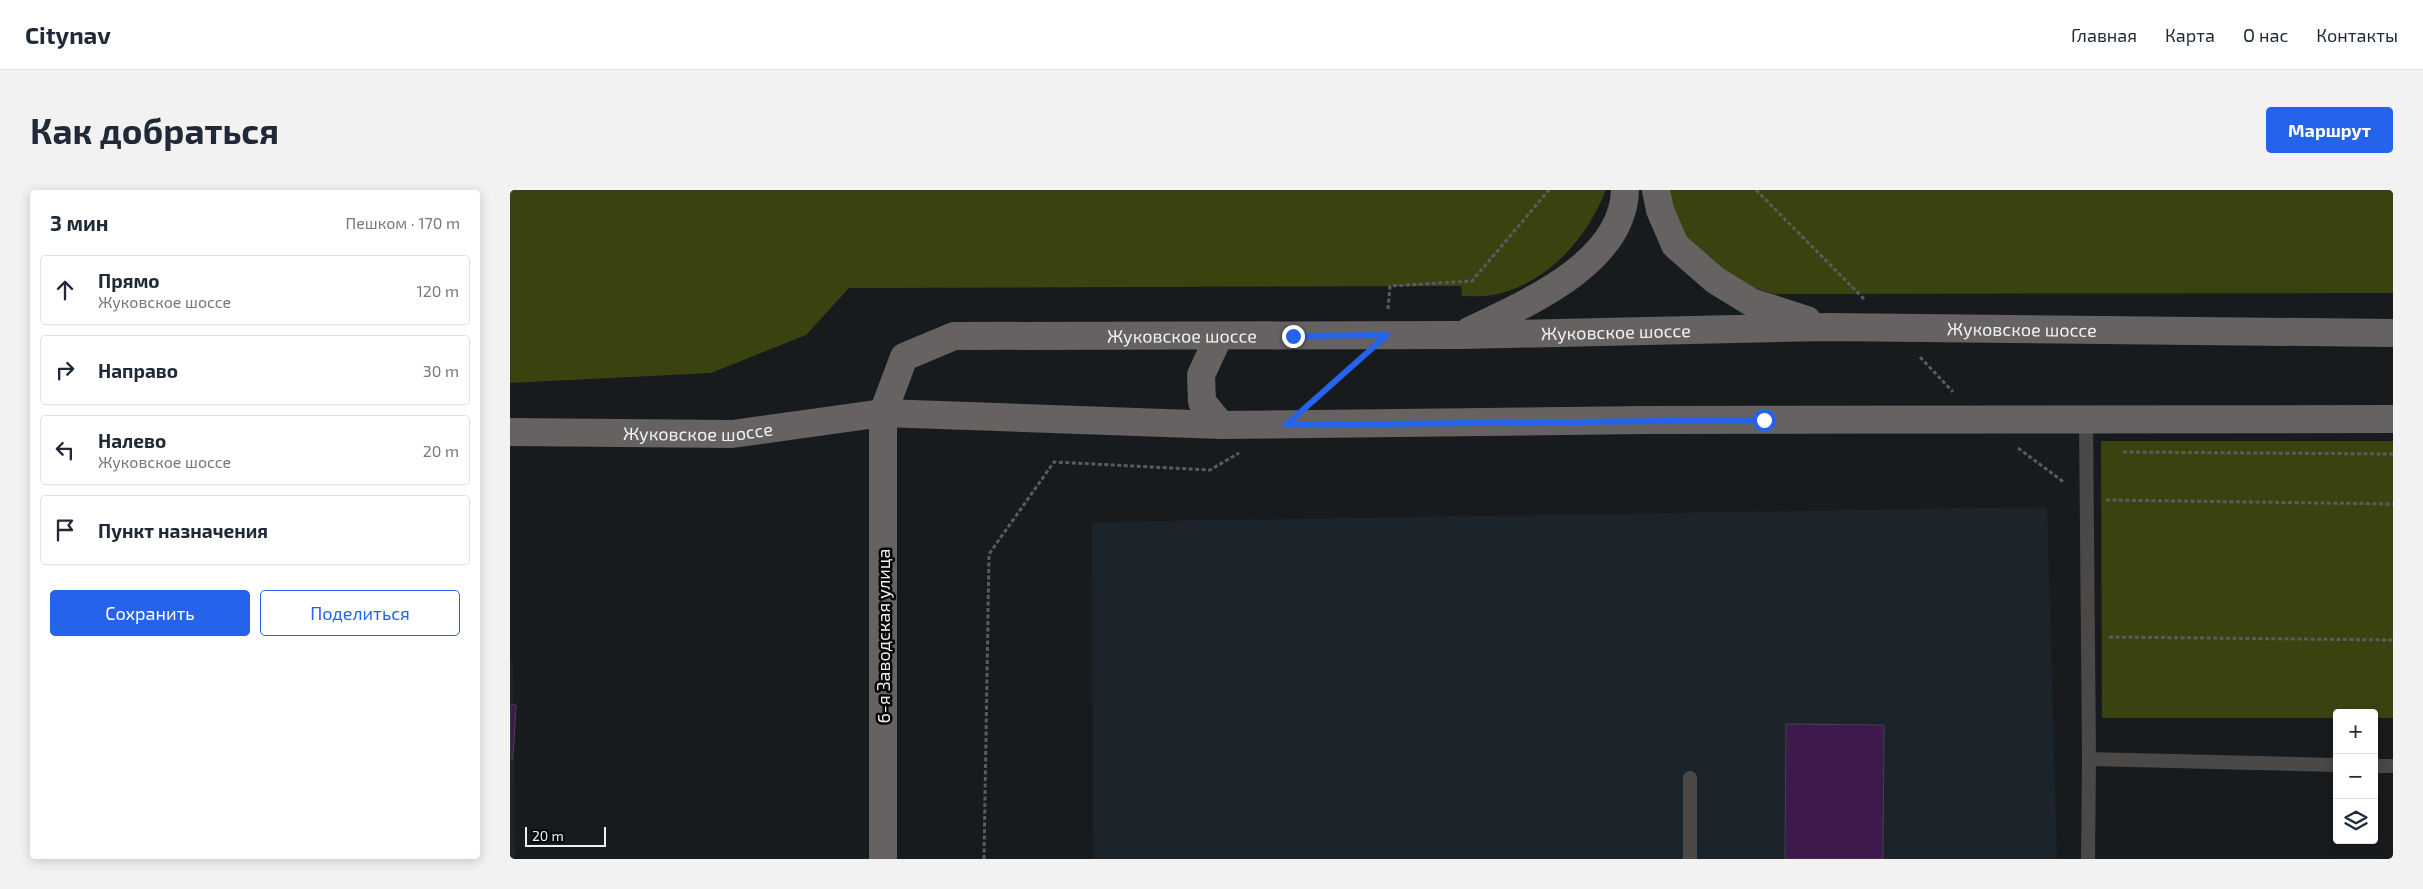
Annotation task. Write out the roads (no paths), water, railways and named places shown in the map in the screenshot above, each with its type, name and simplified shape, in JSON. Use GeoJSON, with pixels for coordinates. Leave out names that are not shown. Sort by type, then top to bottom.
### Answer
{"type":"FeatureCollection","features":[{"type":"Feature","properties":{"kind":"main road"},"geometry":{"type":"LineString","coordinates":[[1461,335],[1537,298],[1565,281],[1586,264],[1603,246],[1620,215],[1625,190]]}},
{"type":"Feature","properties":{"kind":"main road"},"geometry":{"type":"LineString","coordinates":[[1656,190],[1660,210],[1675,245],[1715,280],[1751,302],[1828,327]]}},
{"type":"Feature","properties":{"kind":"main road","name":"Жуковское шоссе"},"geometry":{"type":"LineString","coordinates":[[883,413],[904,357],[954,336],[1461,335],[1828,327],[2393,332]]}},
{"type":"Feature","properties":{"kind":"main road"},"geometry":{"type":"LineString","coordinates":[[1219,336],[1201,375],[1202,402],[1221,425]]}},
{"type":"Feature","properties":{"kind":"main road","name":"Жуковское шоссе"},"geometry":{"type":"LineString","coordinates":[[510,432],[732,434],[883,413],[1221,425],[1646,420],[2393,419]]}},
{"type":"Feature","properties":{"kind":"main road","name":"6-я Заводская улица"},"geometry":{"type":"LineString","coordinates":[[883,413],[883,859]]}},
{"type":"Feature","properties":{"kind":"lane"},"geometry":{"type":"LineString","coordinates":[[2086,419],[2088,859]]}},
{"type":"Feature","properties":{"kind":"lane"},"geometry":{"type":"LineString","coordinates":[[2089,759],[2333,765]]}},
{"type":"Feature","properties":{"kind":"lane"},"geometry":{"type":"LineString","coordinates":[[2378,766],[2393,766]]}},
{"type":"Feature","properties":{"kind":"lane"},"geometry":{"type":"LineString","coordinates":[[1690,778],[1690,859]]}}]}
